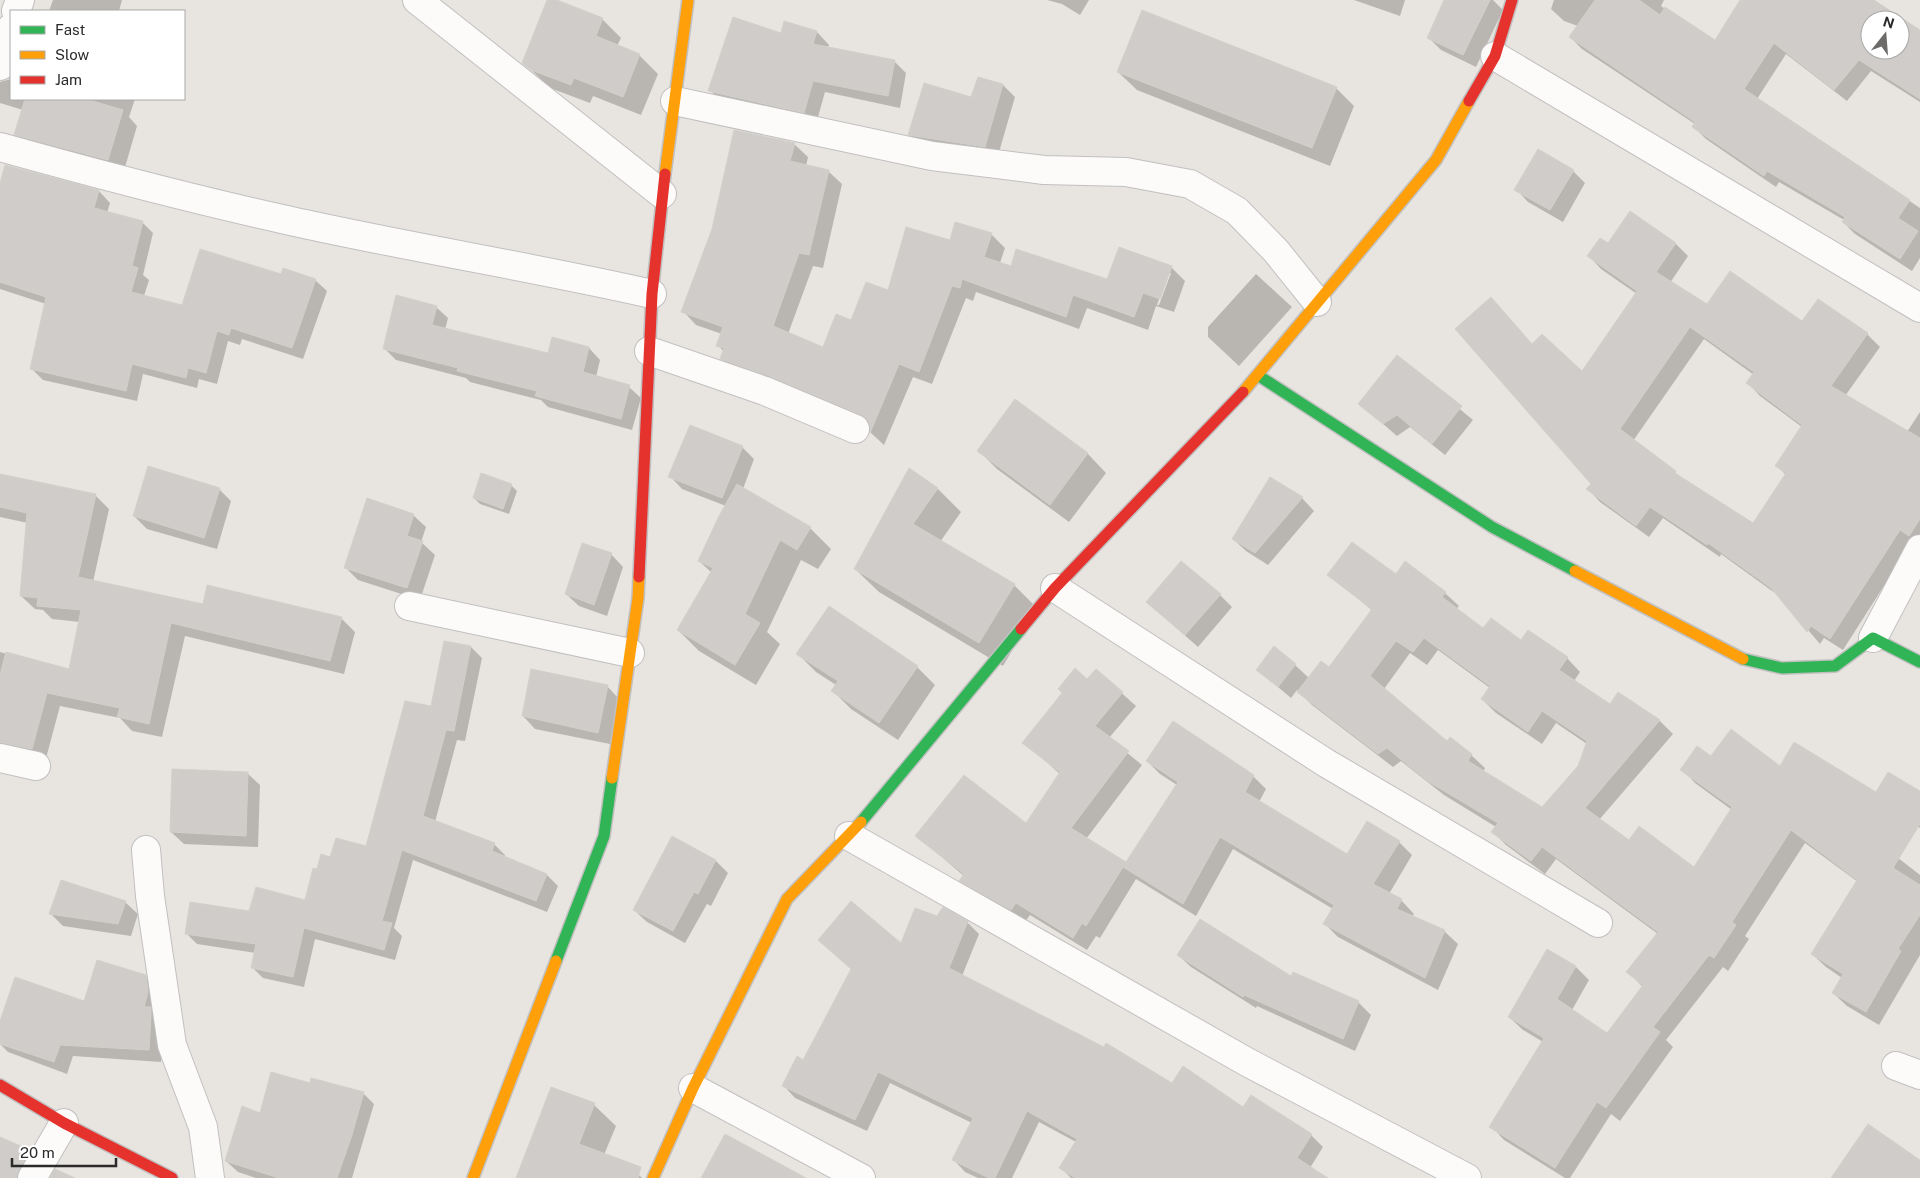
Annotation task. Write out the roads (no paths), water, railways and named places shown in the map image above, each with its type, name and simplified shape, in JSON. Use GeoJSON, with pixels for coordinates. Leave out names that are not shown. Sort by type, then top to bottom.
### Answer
{"type":"FeatureCollection","features":[{"type":"Feature","properties":{"kind":"street"},"geometry":{"type":"LineString","coordinates":[[417,0],[662,194]]}},
{"type":"Feature","properties":{"kind":"street"},"geometry":{"type":"LineString","coordinates":[[473,1178],[604,836],[638,598],[652,294],[662,194],[688,0]]}},
{"type":"Feature","properties":{"kind":"street"},"geometry":{"type":"LineString","coordinates":[[653,1178],[694,1088],[787,899],[849,836],[1055,588],[1259,376],[1317,302],[1436,160],[1495,56],[1512,0]]}},
{"type":"Feature","properties":{"kind":"street"},"geometry":{"type":"LineString","coordinates":[[0,66],[10,31]]}},
{"type":"Feature","properties":{"kind":"street"},"geometry":{"type":"LineString","coordinates":[[1495,56],[1920,308]]}},
{"type":"Feature","properties":{"kind":"street"},"geometry":{"type":"LineString","coordinates":[[675,102],[932,156],[1044,170],[1126,172],[1190,184],[1237,211],[1276,251],[1317,302]]}},
{"type":"Feature","properties":{"kind":"street"},"geometry":{"type":"LineString","coordinates":[[0,147],[67,166],[282,219],[555,272],[652,294]]}},
{"type":"Feature","properties":{"kind":"street"},"geometry":{"type":"LineString","coordinates":[[649,351],[765,391],[855,429]]}},
{"type":"Feature","properties":{"kind":"street"},"geometry":{"type":"LineString","coordinates":[[1259,376],[1492,527],[1741,659],[1782,668],[1836,666],[1874,638],[1920,549]]}},
{"type":"Feature","properties":{"kind":"street"},"geometry":{"type":"LineString","coordinates":[[1055,588],[1326,763],[1598,923]]}},
{"type":"Feature","properties":{"kind":"street"},"geometry":{"type":"LineString","coordinates":[[409,606],[630,653]]}},
{"type":"Feature","properties":{"kind":"street"},"geometry":{"type":"LineString","coordinates":[[1874,638],[1920,662]]}},
{"type":"Feature","properties":{"kind":"street"},"geometry":{"type":"LineString","coordinates":[[0,758],[36,766]]}},
{"type":"Feature","properties":{"kind":"street"},"geometry":{"type":"LineString","coordinates":[[849,836],[1247,1062],[1467,1178]]}},
{"type":"Feature","properties":{"kind":"street"},"geometry":{"type":"LineString","coordinates":[[146,850],[150,896],[172,1045],[203,1127],[210,1178]]}},
{"type":"Feature","properties":{"kind":"street"},"geometry":{"type":"LineString","coordinates":[[0,1085],[64,1123],[172,1178]]}},
{"type":"Feature","properties":{"kind":"street"},"geometry":{"type":"LineString","coordinates":[[694,1088],[861,1178]]}},
{"type":"Feature","properties":{"kind":"street"},"geometry":{"type":"LineString","coordinates":[[32,1178],[64,1123]]}}]}
